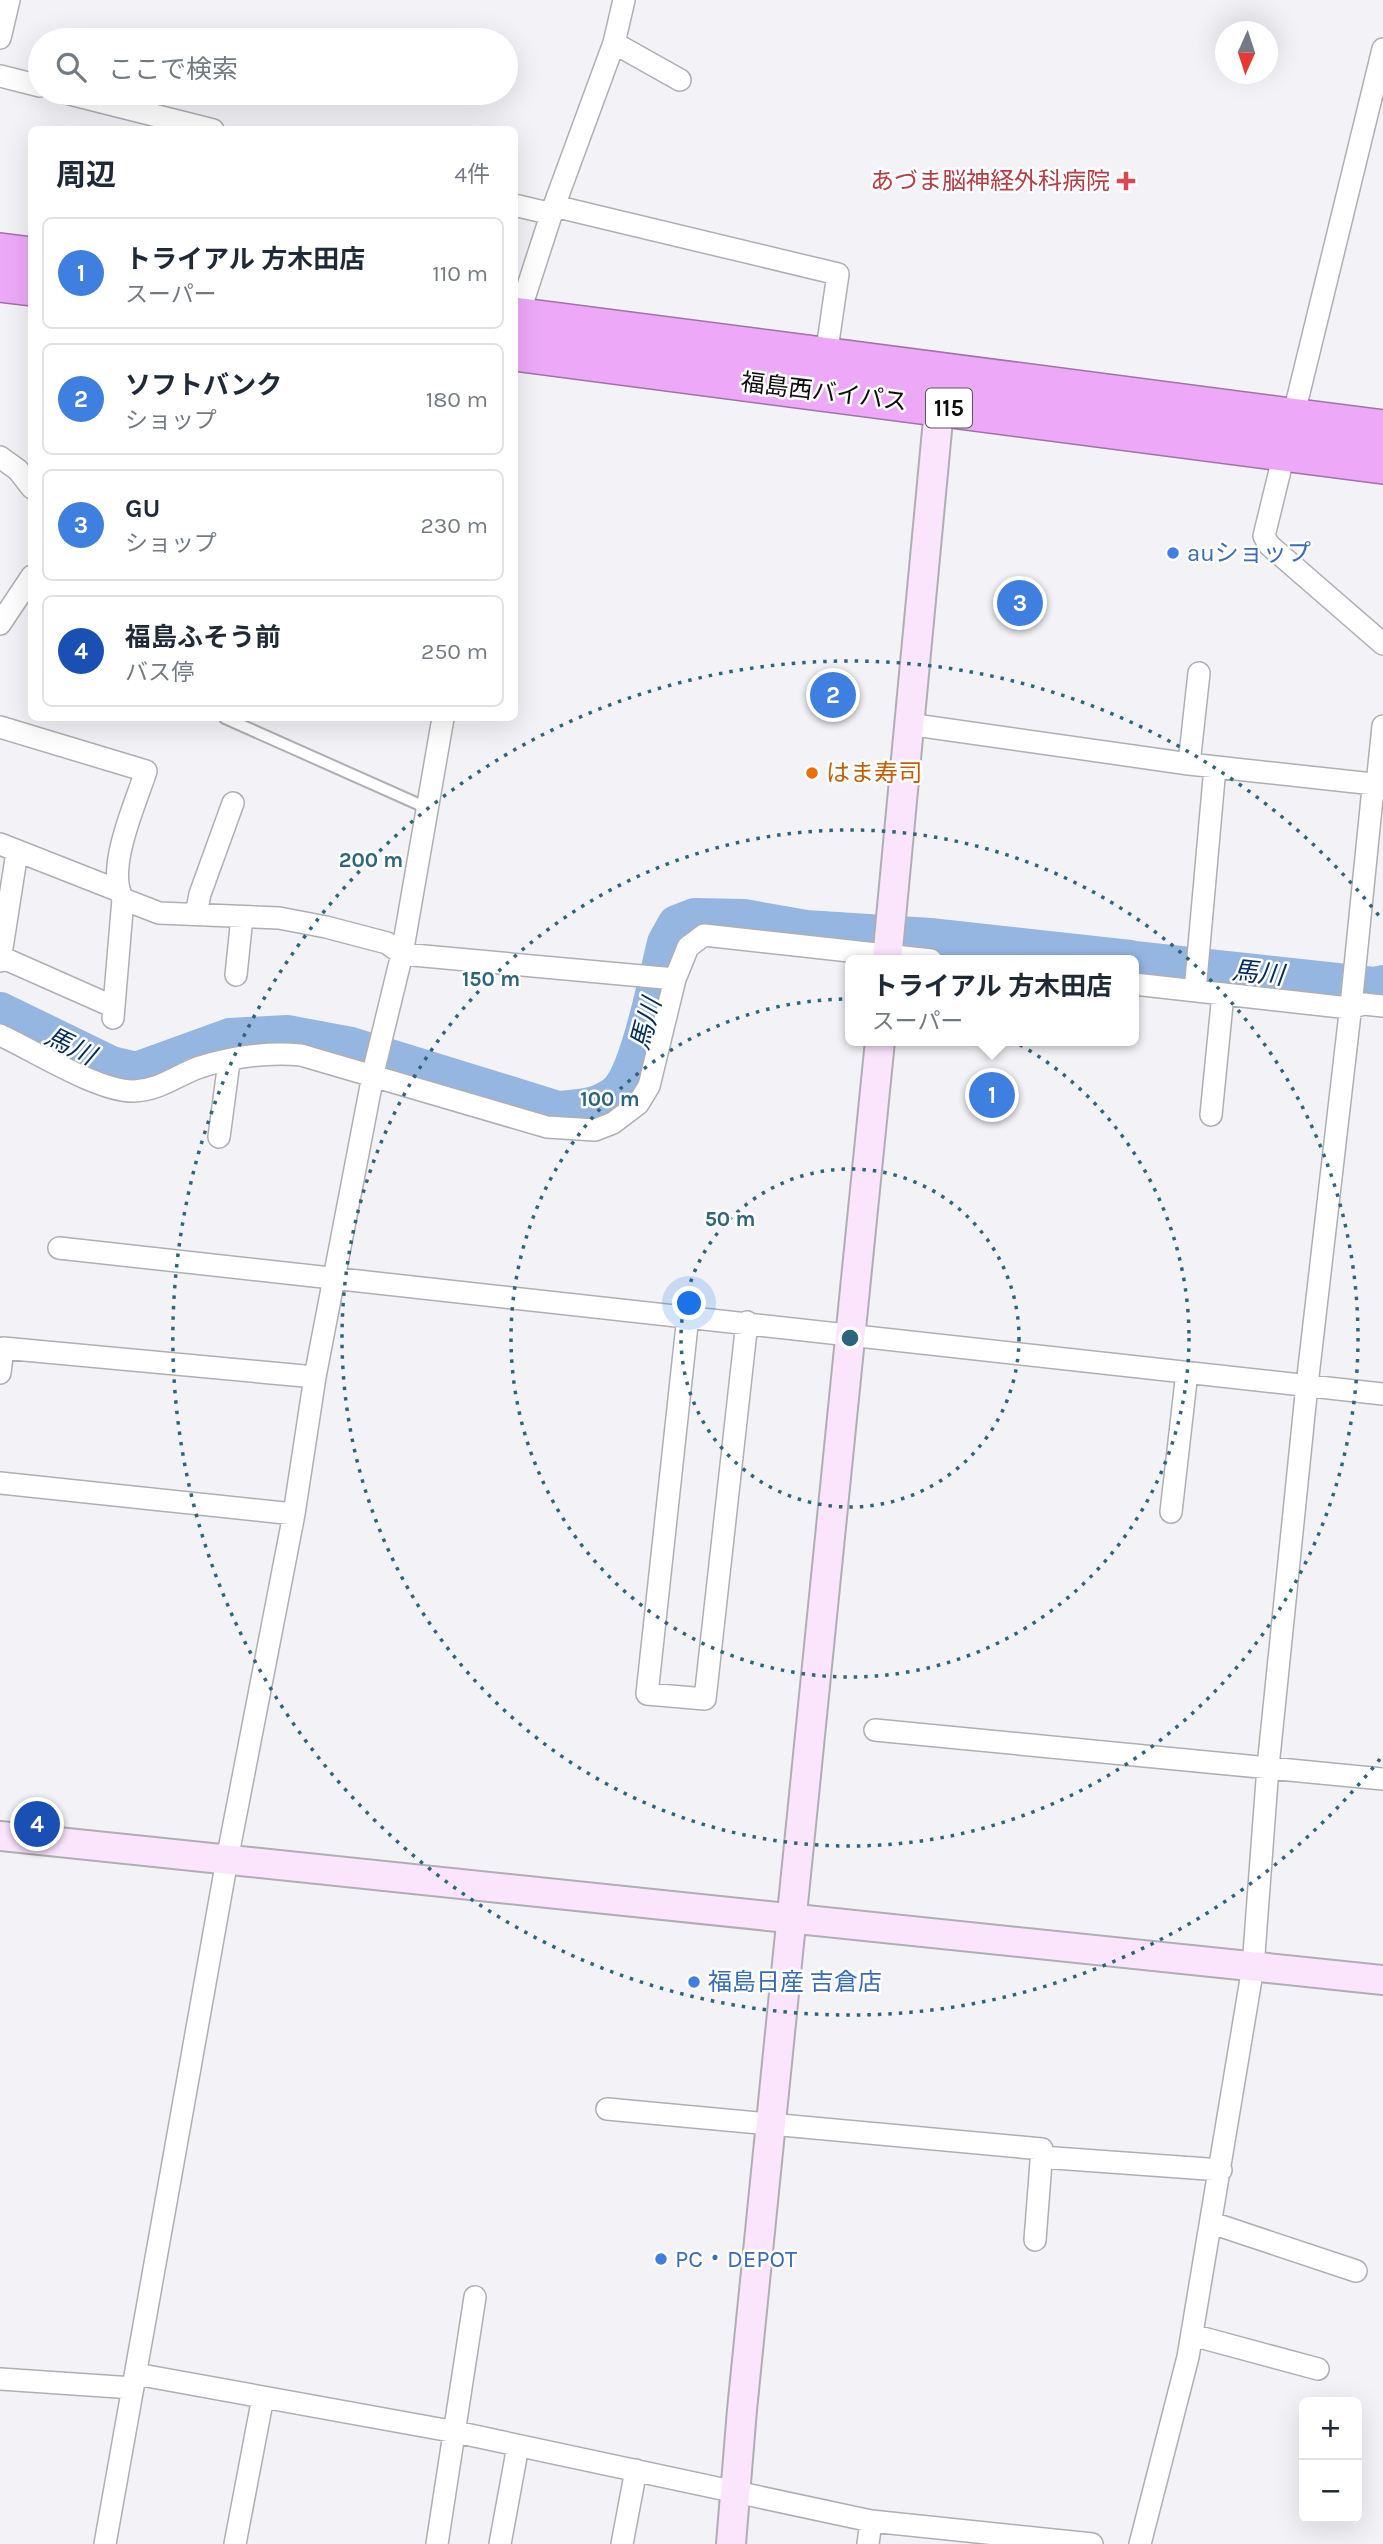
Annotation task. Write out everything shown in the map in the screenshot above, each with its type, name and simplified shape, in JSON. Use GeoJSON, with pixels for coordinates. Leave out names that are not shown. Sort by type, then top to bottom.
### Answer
{"type":"FeatureCollection","features":[{"type":"Feature","properties":{"kind":"highway"},"geometry":{"type":"LineString","coordinates":[[0,252],[28,256]]}},
{"type":"Feature","properties":{"kind":"highway"},"geometry":{"type":"LineString","coordinates":[[0,283],[28,286]]}},
{"type":"Feature","properties":{"kind":"highway","name":"福島西バイパス"},"geometry":{"type":"LineString","coordinates":[[518,328],[826,356],[1383,429]]}},
{"type":"Feature","properties":{"kind":"highway","name":"福島西バイパス"},"geometry":{"type":"LineString","coordinates":[[518,329],[939,407],[1161,439],[1383,465]]}},
{"type":"Feature","properties":{"kind":"street"},"geometry":{"type":"LineString","coordinates":[[0,38],[9,0]]}},
{"type":"Feature","properties":{"kind":"street"},"geometry":{"type":"LineString","coordinates":[[518,319],[553,210],[614,44],[624,0]]}},
{"type":"Feature","properties":{"kind":"street"},"geometry":{"type":"LineString","coordinates":[[614,44],[680,80]]}},
{"type":"Feature","properties":{"kind":"street"},"geometry":{"type":"LineString","coordinates":[[1383,49],[1290,417],[1264,536],[1269,545],[1383,644]]}},
{"type":"Feature","properties":{"kind":"street"},"geometry":{"type":"LineString","coordinates":[[0,76],[28,83]]}},
{"type":"Feature","properties":{"kind":"street"},"geometry":{"type":"LineString","coordinates":[[114,105],[198,126]]}},
{"type":"Feature","properties":{"kind":"street"},"geometry":{"type":"LineString","coordinates":[[518,206],[553,210],[838,274],[826,356]]}},
{"type":"Feature","properties":{"kind":"street"},"geometry":{"type":"LineString","coordinates":[[0,1035],[108,1087],[132,1091],[153,1089],[199,1067],[275,1052],[374,1070],[547,1127],[595,1130],[613,1124],[638,1104],[649,1086],[663,979],[688,947],[704,935],[888,955],[943,370]]}},
{"type":"Feature","properties":{"kind":"street"},"geometry":{"type":"LineString","coordinates":[[0,457],[18,470],[28,483]]}},
{"type":"Feature","properties":{"kind":"street"},"geometry":{"type":"LineString","coordinates":[[0,624],[28,582]]}},
{"type":"Feature","properties":{"kind":"street"},"geometry":{"type":"LineString","coordinates":[[1189,764],[1199,673]]}},
{"type":"Feature","properties":{"kind":"street"},"geometry":{"type":"LineString","coordinates":[[105,2544],[227,1860],[294,1514],[315,1377],[374,1070],[402,954],[442,721]]}},
{"type":"Feature","properties":{"kind":"street"},"geometry":{"type":"LineString","coordinates":[[908,724],[1189,764],[1380,785]]}},
{"type":"Feature","properties":{"kind":"street"},"geometry":{"type":"LineString","coordinates":[[1140,2544],[1192,2335],[1253,1967],[1268,1767],[1307,1385],[1372,799],[1380,785],[1383,726]]}},
{"type":"Feature","properties":{"kind":"street"},"geometry":{"type":"LineString","coordinates":[[0,727],[146,771],[119,854],[120,895],[113,1012],[1,959],[8,848],[120,895],[159,913],[279,918],[387,943],[402,954],[663,979]]}},
{"type":"Feature","properties":{"kind":"street"},"geometry":{"type":"LineString","coordinates":[[1195,985],[1215,766]]}},
{"type":"Feature","properties":{"kind":"street"},"geometry":{"type":"LineString","coordinates":[[196,914],[200,894],[233,803]]}},
{"type":"Feature","properties":{"kind":"street"},"geometry":{"type":"LineString","coordinates":[[236,975],[242,917]]}},
{"type":"Feature","properties":{"kind":"street"},"geometry":{"type":"LineString","coordinates":[[1139,984],[1195,985],[1223,994],[1383,1006]]}},
{"type":"Feature","properties":{"kind":"street"},"geometry":{"type":"LineString","coordinates":[[1211,1115],[1223,994]]}},
{"type":"Feature","properties":{"kind":"street"},"geometry":{"type":"LineString","coordinates":[[731,2544],[791,1917],[880,1046]]}},
{"type":"Feature","properties":{"kind":"street"},"geometry":{"type":"LineString","coordinates":[[219,1137],[229,1062]]}},
{"type":"Feature","properties":{"kind":"street"},"geometry":{"type":"LineString","coordinates":[[59,1248],[336,1276],[1383,1394]]}},
{"type":"Feature","properties":{"kind":"street"},"geometry":{"type":"LineString","coordinates":[[688,1316],[646,1695],[705,1699],[747,1322]]}},
{"type":"Feature","properties":{"kind":"street"},"geometry":{"type":"LineString","coordinates":[[0,1373],[3,1348],[315,1377]]}},
{"type":"Feature","properties":{"kind":"street"},"geometry":{"type":"LineString","coordinates":[[1171,1511],[1187,1372]]}},
{"type":"Feature","properties":{"kind":"street"},"geometry":{"type":"LineString","coordinates":[[0,1483],[294,1514]]}},
{"type":"Feature","properties":{"kind":"street"},"geometry":{"type":"LineString","coordinates":[[875,1730],[1383,1779]]}},
{"type":"Feature","properties":{"kind":"street"},"geometry":{"type":"LineString","coordinates":[[0,1836],[1383,1980]]}},
{"type":"Feature","properties":{"kind":"street"},"geometry":{"type":"LineString","coordinates":[[607,2109],[1042,2149],[1035,2240]]}},
{"type":"Feature","properties":{"kind":"street"},"geometry":{"type":"LineString","coordinates":[[1041,2157],[1221,2170]]}},
{"type":"Feature","properties":{"kind":"street"},"geometry":{"type":"LineString","coordinates":[[1212,2223],[1356,2271]]}},
{"type":"Feature","properties":{"kind":"street"},"geometry":{"type":"LineString","coordinates":[[437,2544],[475,2297]]}},
{"type":"Feature","properties":{"kind":"street"},"geometry":{"type":"LineString","coordinates":[[1192,2335],[1318,2369]]}},
{"type":"Feature","properties":{"kind":"street"},"geometry":{"type":"LineString","coordinates":[[0,2379],[134,2381],[263,2397],[456,2432],[871,2521],[1092,2544]]}},
{"type":"Feature","properties":{"kind":"street"},"geometry":{"type":"LineString","coordinates":[[235,2544],[263,2397]]}},
{"type":"Feature","properties":{"kind":"street"},"geometry":{"type":"LineString","coordinates":[[500,2544],[518,2446]]}},
{"type":"Feature","properties":{"kind":"street"},"geometry":{"type":"LineString","coordinates":[[622,2544],[636,2470]]}},
{"type":"Feature","properties":{"kind":"street"},"geometry":{"type":"LineString","coordinates":[[868,2544],[871,2521]]}},
{"type":"Feature","properties":{"kind":"lane"},"geometry":{"type":"LineString","coordinates":[[232,721],[427,808]]}},
{"type":"Feature","properties":{"kind":"waterway","name":"馬川"},"geometry":{"type":"LineString","coordinates":[[0,1012],[111,1066],[136,1072],[230,1038],[287,1035],[351,1047],[558,1111],[602,1104],[615,1096],[624,1085],[641,1048],[667,943],[677,925],[695,918],[744,919],[806,930],[930,938],[1085,955]]}},
{"type":"Feature","properties":{"kind":"waterway","name":"馬川"},"geometry":{"type":"LineString","coordinates":[[1139,962],[1374,987],[1383,985]]}},
{"type":"Feature","properties":{"kind":"place","name":"あづま脳神経外科病院"},"geometry":{"type":"Point","coordinates":[1126,181]}},
{"type":"Feature","properties":{"kind":"place","name":"auショップ"},"geometry":{"type":"Point","coordinates":[1173,553]}},
{"type":"Feature","properties":{"kind":"place","name":"GU"},"geometry":{"type":"Point","coordinates":[1020,603]}},
{"type":"Feature","properties":{"kind":"place","name":"ソフトバンク"},"geometry":{"type":"Point","coordinates":[833,695]}},
{"type":"Feature","properties":{"kind":"place","name":"はま寿司"},"geometry":{"type":"Point","coordinates":[812,773]}},
{"type":"Feature","properties":{"kind":"place","name":"トライアル 方木田店"},"geometry":{"type":"Point","coordinates":[992,1095]}},
{"type":"Feature","properties":{"kind":"place","name":"福島ふそう前"},"geometry":{"type":"Point","coordinates":[37,1824]}},
{"type":"Feature","properties":{"kind":"place","name":"福島日産 吉倉店"},"geometry":{"type":"Point","coordinates":[694,1982]}},
{"type":"Feature","properties":{"kind":"place","name":"PC・DEPOT"},"geometry":{"type":"Point","coordinates":[661,2259]}}]}
